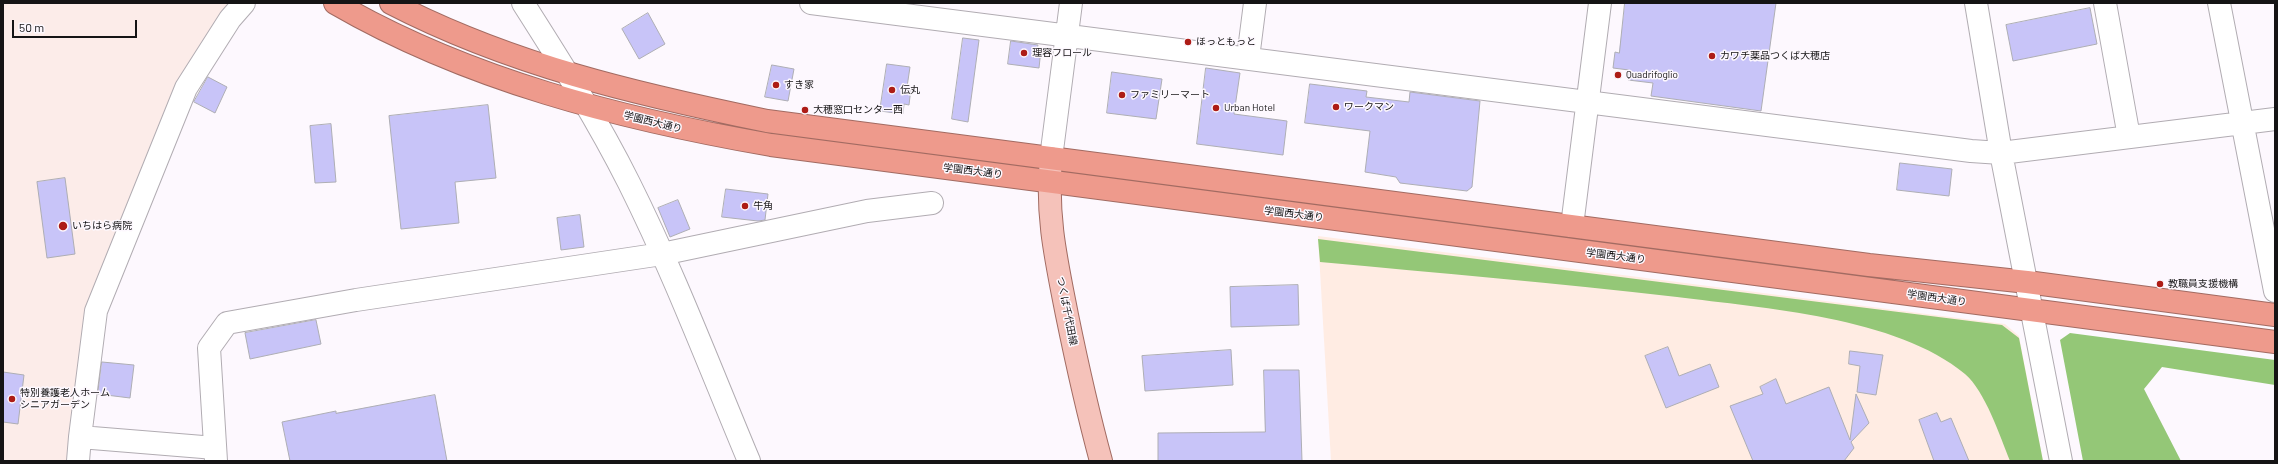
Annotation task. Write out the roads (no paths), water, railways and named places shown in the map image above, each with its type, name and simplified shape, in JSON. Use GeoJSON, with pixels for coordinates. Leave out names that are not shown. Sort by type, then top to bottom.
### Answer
{"type":"FeatureCollection","features":[{"type":"Feature","properties":{"kind":"highway","name":"学園西大通り"},"geometry":{"type":"LineString","coordinates":[[335,3],[401,37],[455,60],[514,82],[634,118],[688,130],[771,145],[2275,342]]}},
{"type":"Feature","properties":{"kind":"highway"},"geometry":{"type":"LineString","coordinates":[[391,3],[459,36],[509,56],[568,75],[674,101],[767,121],[1869,265],[2027,282],[2275,315]]}},
{"type":"Feature","properties":{"kind":"main road","name":"つくば千代田線"},"geometry":{"type":"LineString","coordinates":[[1051,158],[1049,215],[1053,242],[1078,369],[1101,461]]}},
{"type":"Feature","properties":{"kind":"street"},"geometry":{"type":"LineString","coordinates":[[78,461],[96,311],[186,88],[230,19],[244,3]]}},
{"type":"Feature","properties":{"kind":"street"},"geometry":{"type":"LineString","coordinates":[[523,3],[568,75],[629,182],[662,254],[749,461]]}},
{"type":"Feature","properties":{"kind":"street"},"geometry":{"type":"LineString","coordinates":[[810,3],[890,8],[1067,35],[1588,102],[2002,153],[2275,119]]}},
{"type":"Feature","properties":{"kind":"street"},"geometry":{"type":"LineString","coordinates":[[1051,158],[1071,3]]}},
{"type":"Feature","properties":{"kind":"street"},"geometry":{"type":"LineString","coordinates":[[1248,58],[1255,3]]}},
{"type":"Feature","properties":{"kind":"street"},"geometry":{"type":"LineString","coordinates":[[1572,226],[1600,3]]}},
{"type":"Feature","properties":{"kind":"street"},"geometry":{"type":"LineString","coordinates":[[1976,3],[2002,153],[2062,461]]}},
{"type":"Feature","properties":{"kind":"street"},"geometry":{"type":"LineString","coordinates":[[2105,3],[2129,137]]}},
{"type":"Feature","properties":{"kind":"street"},"geometry":{"type":"LineString","coordinates":[[2219,3],[2242,123],[2267,208],[2275,291]]}},
{"type":"Feature","properties":{"kind":"street"},"geometry":{"type":"LineString","coordinates":[[80,437],[216,454],[209,348],[227,323],[370,298],[662,254],[867,211],[932,203]]}},
{"type":"Feature","properties":{"kind":"place","name":"ほっともっと"},"geometry":{"type":"Point","coordinates":[1188,42]}},
{"type":"Feature","properties":{"kind":"place","name":"理容フロール"},"geometry":{"type":"Point","coordinates":[1024,53]}},
{"type":"Feature","properties":{"kind":"place","name":"カワチ薬品つくば大穂店"},"geometry":{"type":"Point","coordinates":[1712,56]}},
{"type":"Feature","properties":{"kind":"place","name":"Quadrifoglio"},"geometry":{"type":"Point","coordinates":[1618,75]}},
{"type":"Feature","properties":{"kind":"place","name":"すき家"},"geometry":{"type":"Point","coordinates":[776,85]}},
{"type":"Feature","properties":{"kind":"place","name":"伝丸"},"geometry":{"type":"Point","coordinates":[892,90]}},
{"type":"Feature","properties":{"kind":"place","name":"ファミリーマート"},"geometry":{"type":"Point","coordinates":[1122,95]}},
{"type":"Feature","properties":{"kind":"place","name":"ワークマン"},"geometry":{"type":"Point","coordinates":[1336,107]}},
{"type":"Feature","properties":{"kind":"place","name":"Urban Hotel"},"geometry":{"type":"Point","coordinates":[1216,108]}},
{"type":"Feature","properties":{"kind":"place","name":"大穂窓口センター西"},"geometry":{"type":"Point","coordinates":[805,110]}},
{"type":"Feature","properties":{"kind":"place","name":"牛角"},"geometry":{"type":"Point","coordinates":[745,206]}},
{"type":"Feature","properties":{"kind":"place","name":"いちはら病院"},"geometry":{"type":"Point","coordinates":[63,226]}},
{"type":"Feature","properties":{"kind":"place","name":"教職員支援機構"},"geometry":{"type":"Point","coordinates":[2160,284]}},
{"type":"Feature","properties":{"kind":"place","name":"特別養護老人ホーム シニアガーデン"},"geometry":{"type":"Point","coordinates":[12,399]}}]}
